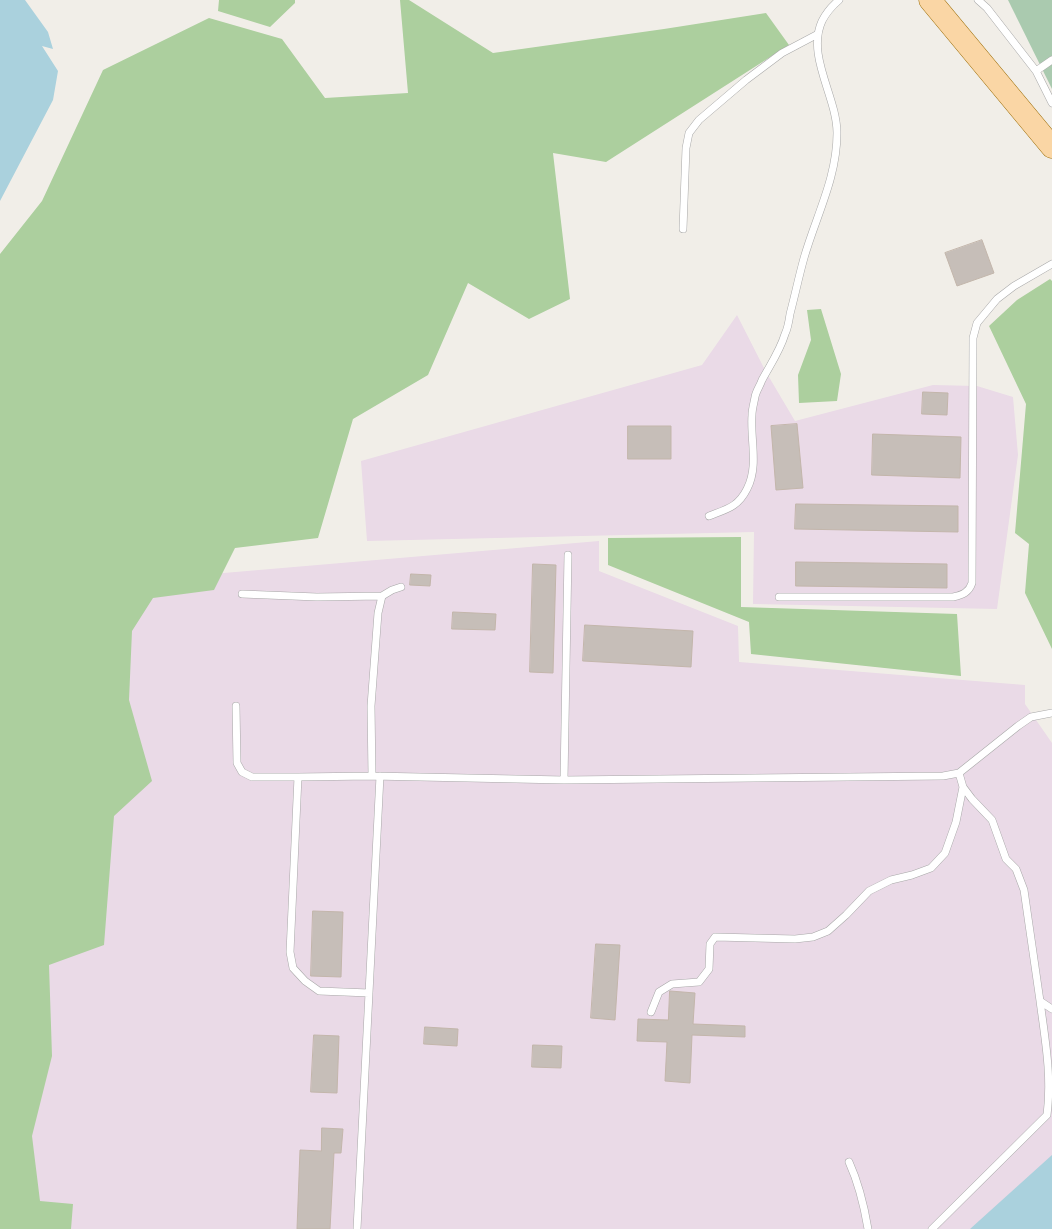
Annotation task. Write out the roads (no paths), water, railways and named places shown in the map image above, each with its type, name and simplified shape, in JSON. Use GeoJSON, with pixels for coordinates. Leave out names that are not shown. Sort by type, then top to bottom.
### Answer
{"type":"FeatureCollection","features":[{"type":"Feature","properties":{"kind":"main road"},"geometry":{"type":"LineString","coordinates":[[930,0],[1052,147]]}},
{"type":"Feature","properties":{"kind":"lane"},"geometry":{"type":"LineString","coordinates":[[709,516],[730,508],[740,501],[748,488],[753,468],[752,414],[756,394],[786,334],[804,258],[832,175],[835,156],[836,123],[820,63],[818,34],[822,21],[828,10],[839,0]]}},
{"type":"Feature","properties":{"kind":"lane"},"geometry":{"type":"LineString","coordinates":[[978,0],[987,8],[1036,71],[1052,103]]}},
{"type":"Feature","properties":{"kind":"lane"},"geometry":{"type":"LineString","coordinates":[[683,229],[686,155],[689,133],[699,120],[746,80],[782,53],[818,34]]}},
{"type":"Feature","properties":{"kind":"lane"},"geometry":{"type":"LineString","coordinates":[[1036,71],[1052,60]]}},
{"type":"Feature","properties":{"kind":"lane"},"geometry":{"type":"LineString","coordinates":[[779,598],[954,597],[961,596],[970,589],[972,583],[973,338],[977,323],[997,298],[1014,286],[1052,264]]}},
{"type":"Feature","properties":{"kind":"lane"},"geometry":{"type":"LineString","coordinates":[[564,780],[568,555]]}},
{"type":"Feature","properties":{"kind":"lane"},"geometry":{"type":"LineString","coordinates":[[242,594],[317,597],[382,596],[401,587]]}},
{"type":"Feature","properties":{"kind":"lane"},"geometry":{"type":"LineString","coordinates":[[372,776],[371,706],[378,612],[382,596]]}},
{"type":"Feature","properties":{"kind":"lane"},"geometry":{"type":"LineString","coordinates":[[236,706],[237,763],[242,772],[252,777],[380,776],[564,780],[942,776],[959,773],[1031,717],[1052,713]]}},
{"type":"Feature","properties":{"kind":"lane"},"geometry":{"type":"LineString","coordinates":[[651,1012],[659,992],[672,984],[699,982],[709,969],[710,944],[714,937],[795,939],[813,937],[828,931],[869,891],[891,880],[912,875],[931,868],[944,853],[956,822],[962,787],[959,773]]}},
{"type":"Feature","properties":{"kind":"lane"},"geometry":{"type":"LineString","coordinates":[[357,1229],[380,776]]}},
{"type":"Feature","properties":{"kind":"lane"},"geometry":{"type":"LineString","coordinates":[[298,777],[290,952],[293,968],[305,981],[319,991],[369,993]]}},
{"type":"Feature","properties":{"kind":"lane"},"geometry":{"type":"LineString","coordinates":[[932,1229],[1047,1115],[1049,1097],[1049,1064],[1024,890],[1016,870],[1006,859],[992,820],[962,787]]}},
{"type":"Feature","properties":{"kind":"lane"},"geometry":{"type":"LineString","coordinates":[[1040,1001],[1052,1009]]}},
{"type":"Feature","properties":{"kind":"lane"},"geometry":{"type":"LineString","coordinates":[[849,1162],[856,1178],[868,1229]]}},
{"type":"Feature","properties":{"kind":"water"},"geometry":{"type":"Polygon","coordinates":[[[0,0],[25,0],[48,32],[53,49],[42,46],[58,71],[53,100],[0,201],[0,0]]]}},
{"type":"Feature","properties":{"kind":"water"},"geometry":{"type":"Polygon","coordinates":[[[1052,1155],[1052,1229],[970,1229],[1052,1155]]]}}]}
